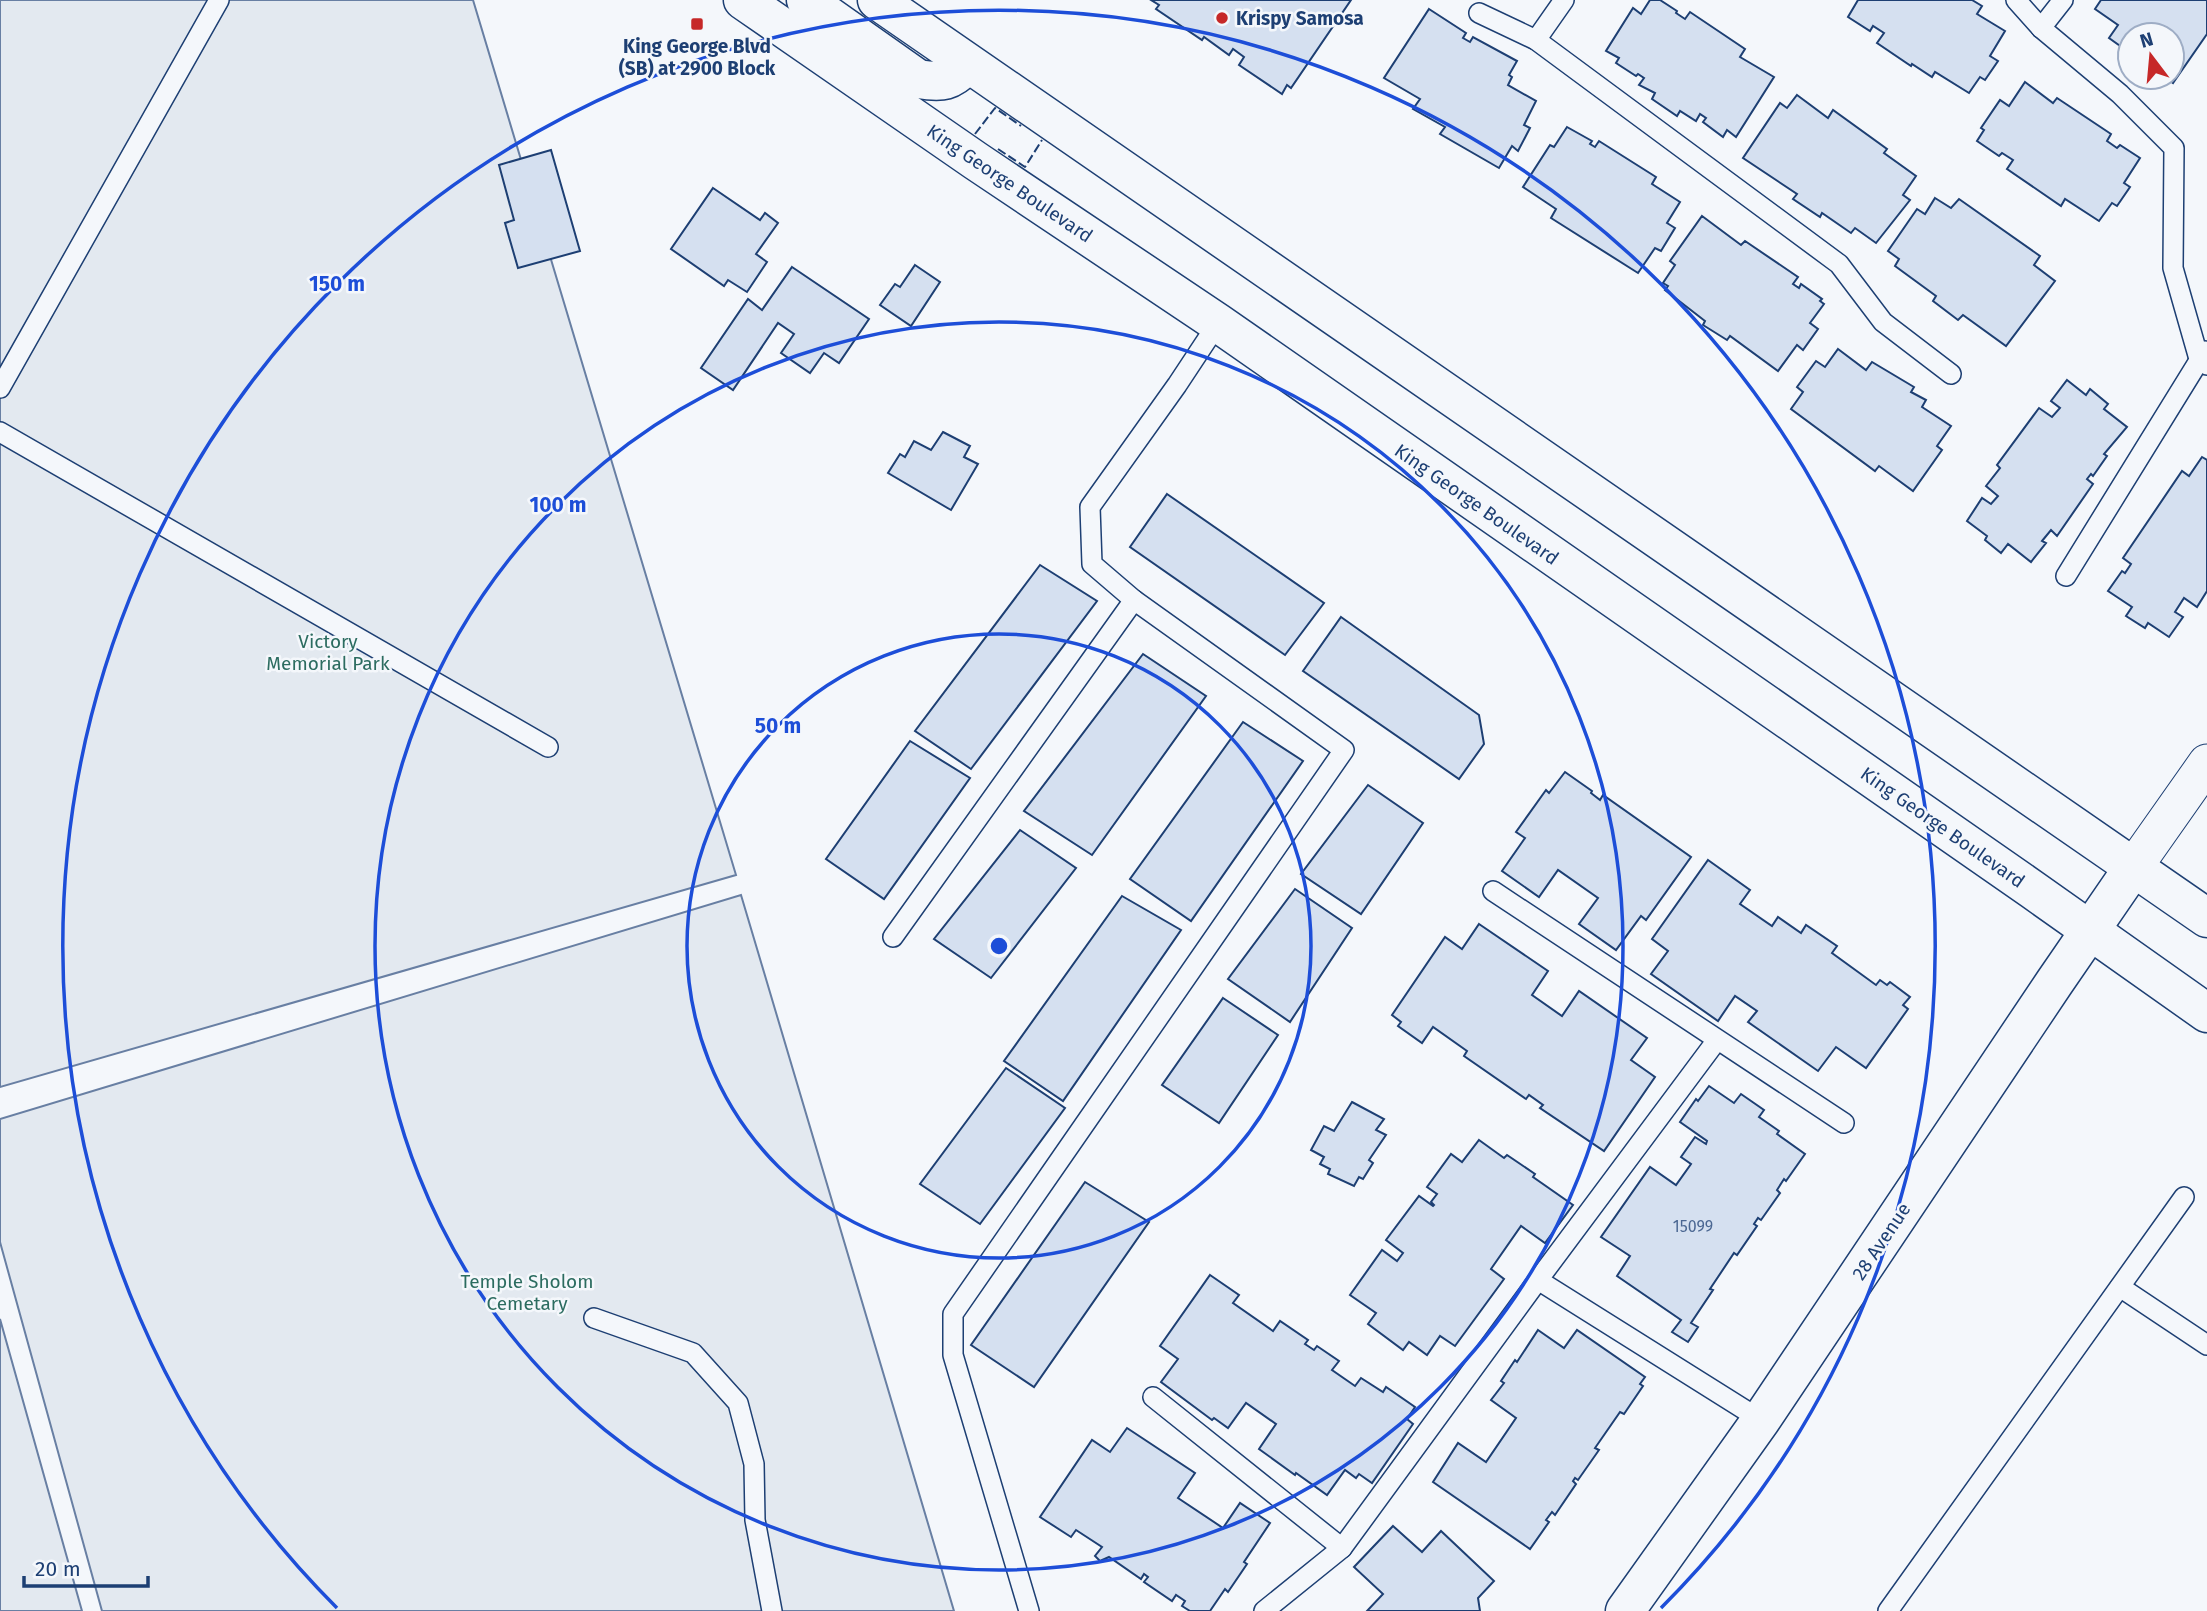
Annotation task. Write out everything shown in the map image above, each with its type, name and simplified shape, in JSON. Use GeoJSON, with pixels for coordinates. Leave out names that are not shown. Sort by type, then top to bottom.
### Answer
{"type":"FeatureCollection","features":[{"type":"Feature","properties":{"kind":"main road","name":"King George Boulevard"},"geometry":{"type":"LineString","coordinates":[[743,0],[976,161],[1218,323],[2207,1013]]}},
{"type":"Feature","properties":{"kind":"main road"},"geometry":{"type":"LineString","coordinates":[[806,0],[918,79],[939,82],[956,77],[968,64]]}},
{"type":"Feature","properties":{"kind":"main road"},"geometry":{"type":"LineString","coordinates":[[877,0],[2207,918]]}},
{"type":"Feature","properties":{"kind":"main road","name":"28 Avenue"},"geometry":{"type":"LineString","coordinates":[[1625,1611],[1761,1420],[2133,868]]}},
{"type":"Feature","properties":{"kind":"street"},"geometry":{"type":"LineString","coordinates":[[2133,868],[2207,763]]}},
{"type":"Feature","properties":{"kind":"lane"},"geometry":{"type":"LineString","coordinates":[[0,388],[219,0]]}},
{"type":"Feature","properties":{"kind":"lane"},"geometry":{"type":"LineString","coordinates":[[1536,40],[1564,0]]}},
{"type":"Feature","properties":{"kind":"lane"},"geometry":{"type":"LineString","coordinates":[[2016,0],[2041,28],[2120,94],[2174,148],[2173,268],[2204,358],[2066,576]]}},
{"type":"Feature","properties":{"kind":"lane"},"geometry":{"type":"LineString","coordinates":[[2041,28],[2063,0]]}},
{"type":"Feature","properties":{"kind":"lane"},"geometry":{"type":"LineString","coordinates":[[1479,13],[1536,40],[1839,264],[1883,322],[1951,374]]}},
{"type":"Feature","properties":{"kind":"lane"},"geometry":{"type":"LineString","coordinates":[[1030,1611],[953,1354],[953,1314],[1344,750],[1134,600],[1092,564],[1090,506],[1218,323]]}},
{"type":"Feature","properties":{"kind":"lane"},"geometry":{"type":"LineString","coordinates":[[0,432],[548,747]]}},
{"type":"Feature","properties":{"kind":"lane"},"geometry":{"type":"LineString","coordinates":[[893,937],[1134,600]]}},
{"type":"Feature","properties":{"kind":"lane"},"geometry":{"type":"LineString","coordinates":[[1493,891],[1844,1123]]}},
{"type":"Feature","properties":{"kind":"lane"},"geometry":{"type":"LineString","coordinates":[[1264,1611],[1342,1548],[1717,1040]]}},
{"type":"Feature","properties":{"kind":"lane"},"geometry":{"type":"LineString","coordinates":[[1888,1611],[2184,1197]]}},
{"type":"Feature","properties":{"kind":"lane"},"geometry":{"type":"LineString","coordinates":[[1538,1280],[1761,1420]]}},
{"type":"Feature","properties":{"kind":"lane"},"geometry":{"type":"LineString","coordinates":[[2120,1287],[2207,1345]]}},
{"type":"Feature","properties":{"kind":"lane"},"geometry":{"type":"LineString","coordinates":[[594,1318],[693,1353],[738,1403],[754,1464],[755,1520],[772,1611]]}},
{"type":"Feature","properties":{"kind":"lane"},"geometry":{"type":"LineString","coordinates":[[1153,1397],[1342,1548]]}},
{"type":"Feature","properties":{"kind":"green space","name":"Victory Memorial Park"},"geometry":{"type":"Polygon","coordinates":[[[0,0],[473,0],[736,875],[0,1087],[0,0]]]}},
{"type":"Feature","properties":{"kind":"green space","name":"Temple Sholom Cemetary"},"geometry":{"type":"Polygon","coordinates":[[[741,895],[954,1611],[102,1611],[0,1242],[0,1119],[741,895]]]}},
{"type":"Feature","properties":{"kind":"green space"},"geometry":{"type":"Polygon","coordinates":[[[0,1319],[82,1611],[0,1611],[0,1319]]]}},
{"type":"Feature","properties":{"kind":"building"},"geometry":{"type":"Polygon","coordinates":[[[1151,0],[1351,0],[1291,88],[1287,85],[1282,94],[1239,65],[1244,57],[1233,49],[1229,55],[1204,37],[1202,40],[1156,9],[1159,5],[1151,0]]]}},
{"type":"Feature","properties":{"kind":"building"},"geometry":{"type":"Polygon","coordinates":[[[1650,0],[1660,0],[1685,19],[1690,12],[1745,49],[1740,57],[1774,77],[1736,137],[1727,130],[1723,137],[1703,122],[1706,118],[1700,114],[1696,121],[1680,111],[1677,116],[1652,99],[1655,93],[1639,85],[1644,78],[1616,63],[1619,58],[1606,51],[1633,8],[1641,14],[1650,0]]]}},
{"type":"Feature","properties":{"kind":"building"},"geometry":{"type":"Polygon","coordinates":[[[1858,0],[1972,0],[1982,6],[1977,14],[2005,31],[1990,56],[1998,61],[1985,80],[1980,77],[1969,93],[1935,72],[1932,77],[1877,43],[1884,33],[1873,26],[1870,31],[1848,17],[1858,0]]]}},
{"type":"Feature","properties":{"kind":"building"},"geometry":{"type":"Polygon","coordinates":[[[2101,0],[2207,0],[2207,34],[2186,64],[2186,21],[2116,21],[2116,24],[2095,9],[2101,0]]]}},
{"type":"Feature","properties":{"kind":"building"},"geometry":{"type":"Polygon","coordinates":[[[1429,9],[1466,33],[1463,38],[1470,42],[1473,37],[1517,61],[1509,75],[1512,77],[1508,85],[1536,101],[1524,125],[1530,128],[1518,151],[1512,146],[1499,168],[1440,134],[1445,127],[1413,109],[1420,99],[1384,78],[1429,9]]]}},
{"type":"Feature","properties":{"kind":"building"},"geometry":{"type":"Polygon","coordinates":[[[2116,28],[2116,43],[2109,38],[2116,28]]]}},
{"type":"Feature","properties":{"kind":"building"},"geometry":{"type":"Polygon","coordinates":[[[2025,82],[2053,103],[2057,98],[2111,134],[2107,141],[2117,148],[2120,145],[2140,158],[2124,183],[2130,187],[2117,206],[2112,203],[2099,221],[2065,199],[2061,206],[2007,169],[2013,160],[2002,153],[1999,156],[1977,141],[1984,130],[1981,128],[2000,100],[2009,106],[2025,82]]]}},
{"type":"Feature","properties":{"kind":"building"},"geometry":{"type":"Polygon","coordinates":[[[1797,95],[1828,118],[1833,110],[1887,149],[1884,153],[1916,176],[1903,195],[1910,200],[1876,243],[1855,228],[1851,233],[1822,213],[1820,217],[1793,199],[1797,194],[1743,158],[1780,103],[1787,108],[1797,95]]]}},
{"type":"Feature","properties":{"kind":"building"},"geometry":{"type":"Polygon","coordinates":[[[1567,127],[1592,141],[1590,144],[1595,147],[1599,141],[1656,177],[1652,184],[1680,202],[1667,223],[1675,228],[1661,251],[1655,248],[1638,273],[1551,218],[1556,209],[1523,187],[1550,145],[1554,147],[1567,127]]]}},
{"type":"Feature","properties":{"kind":"building"},"geometry":{"type":"Polygon","coordinates":[[[551,150],[580,251],[518,268],[505,223],[514,220],[499,165],[551,150]]]}},
{"type":"Feature","properties":{"kind":"building"},"geometry":{"type":"Polygon","coordinates":[[[713,188],[760,220],[765,213],[778,223],[756,254],[767,262],[747,292],[728,280],[724,286],[671,249],[713,188]]]}},
{"type":"Feature","properties":{"kind":"building"},"geometry":{"type":"Polygon","coordinates":[[[1935,198],[1951,208],[1959,199],[2040,256],[2034,265],[2055,281],[2006,346],[1963,315],[1958,320],[1933,301],[1936,296],[1895,266],[1899,259],[1888,251],[1917,209],[1925,214],[1935,198]]]}},
{"type":"Feature","properties":{"kind":"building"},"geometry":{"type":"Polygon","coordinates":[[[1702,216],[1741,245],[1745,241],[1798,277],[1793,284],[1799,288],[1801,284],[1822,299],[1820,301],[1824,304],[1810,323],[1818,329],[1803,350],[1797,345],[1778,371],[1730,336],[1727,340],[1703,325],[1705,321],[1665,290],[1668,286],[1663,283],[1675,265],[1670,261],[1702,216]]]}},
{"type":"Feature","properties":{"kind":"building"},"geometry":{"type":"Polygon","coordinates":[[[915,265],[940,282],[911,326],[880,305],[895,284],[900,287],[915,265]]]}},
{"type":"Feature","properties":{"kind":"building"},"geometry":{"type":"Polygon","coordinates":[[[792,267],[869,319],[839,363],[824,353],[810,373],[781,353],[794,334],[778,323],[733,390],[701,368],[748,299],[762,310],[792,267]]]}},
{"type":"Feature","properties":{"kind":"building"},"geometry":{"type":"Polygon","coordinates":[[[1838,349],[1866,370],[1872,362],[1914,387],[1911,392],[1926,400],[1922,407],[1951,426],[1937,446],[1942,450],[1913,491],[1879,466],[1875,471],[1791,409],[1803,392],[1797,387],[1816,361],[1825,367],[1838,349]]]}},
{"type":"Feature","properties":{"kind":"building"},"geometry":{"type":"Polygon","coordinates":[[[2067,380],[2086,395],[2090,389],[2108,404],[2104,409],[2127,427],[2104,454],[2107,456],[2093,476],[2091,474],[2087,479],[2093,484],[2057,536],[2051,530],[2042,541],[2046,543],[2031,562],[2008,544],[2001,553],[1985,540],[1987,536],[1967,521],[1982,498],[1991,504],[1998,496],[1986,486],[2000,468],[1997,465],[2039,408],[2052,417],[2060,408],[2051,401],[2067,380]]]}},
{"type":"Feature","properties":{"kind":"building"},"geometry":{"type":"Polygon","coordinates":[[[943,432],[970,446],[964,457],[978,464],[951,510],[888,473],[900,454],[905,457],[914,441],[931,450],[943,432]]]}},
{"type":"Feature","properties":{"kind":"building"},"geometry":{"type":"Polygon","coordinates":[[[2202,457],[2207,460],[2207,591],[2197,607],[2184,598],[2175,612],[2183,617],[2169,637],[2148,623],[2145,628],[2126,616],[2132,607],[2108,591],[2122,571],[2125,573],[2131,564],[2123,558],[2182,471],[2189,476],[2202,457]]]}},
{"type":"Feature","properties":{"kind":"building"},"geometry":{"type":"Polygon","coordinates":[[[1167,494],[1324,603],[1285,655],[1130,547],[1167,494]]]}},
{"type":"Feature","properties":{"kind":"building"},"geometry":{"type":"Polygon","coordinates":[[[1040,565],[1097,601],[971,769],[915,731],[1040,565]]]}},
{"type":"Feature","properties":{"kind":"building"},"geometry":{"type":"Polygon","coordinates":[[[1341,617],[1479,715],[1484,744],[1459,779],[1303,671],[1341,617]]]}},
{"type":"Feature","properties":{"kind":"building"},"geometry":{"type":"Polygon","coordinates":[[[1143,654],[1206,696],[1092,855],[1024,811],[1143,654]]]}},
{"type":"Feature","properties":{"kind":"building"},"geometry":{"type":"Polygon","coordinates":[[[1243,722],[1303,761],[1191,921],[1130,879],[1243,722]]]}},
{"type":"Feature","properties":{"kind":"building"},"geometry":{"type":"Polygon","coordinates":[[[910,741],[970,778],[884,899],[826,859],[910,741]]]}},
{"type":"Feature","properties":{"kind":"building"},"geometry":{"type":"Polygon","coordinates":[[[1565,772],[1600,800],[1603,795],[1691,857],[1646,920],[1641,916],[1616,950],[1579,924],[1598,898],[1558,870],[1539,897],[1502,871],[1525,838],[1516,832],[1546,790],[1549,793],[1565,772]]]}},
{"type":"Feature","properties":{"kind":"building"},"geometry":{"type":"Polygon","coordinates":[[[1368,785],[1423,823],[1361,914],[1301,874],[1368,785]]]}},
{"type":"Feature","properties":{"kind":"building"},"geometry":{"type":"Polygon","coordinates":[[[1020,830],[1076,868],[991,978],[934,939],[1020,830]]]}},
{"type":"Feature","properties":{"kind":"building"},"geometry":{"type":"Polygon","coordinates":[[[1708,860],[1750,890],[1740,904],[1772,926],[1778,917],[1801,933],[1806,925],[1837,946],[1832,953],[1876,985],[1880,980],[1887,985],[1890,982],[1910,997],[1903,1005],[1908,1009],[1866,1068],[1836,1047],[1818,1071],[1748,1022],[1757,1011],[1735,996],[1718,1021],[1651,974],[1668,951],[1652,939],[1708,860]]]}},
{"type":"Feature","properties":{"kind":"building"},"geometry":{"type":"Polygon","coordinates":[[[1295,889],[1352,928],[1290,1022],[1228,979],[1295,889]]]}},
{"type":"Feature","properties":{"kind":"building"},"geometry":{"type":"Polygon","coordinates":[[[1122,896],[1181,930],[1063,1101],[1004,1061],[1122,896]]]}},
{"type":"Feature","properties":{"kind":"building"},"geometry":{"type":"Polygon","coordinates":[[[1479,924],[1548,971],[1532,995],[1562,1016],[1579,991],[1647,1038],[1631,1060],[1655,1077],[1604,1151],[1540,1108],[1543,1105],[1529,1095],[1526,1099],[1464,1056],[1467,1051],[1433,1027],[1422,1043],[1398,1026],[1401,1022],[1392,1015],[1445,937],[1462,949],[1479,924]]]}},
{"type":"Feature","properties":{"kind":"building"},"geometry":{"type":"Polygon","coordinates":[[[1223,998],[1278,1035],[1219,1123],[1162,1085],[1223,998]]]}},
{"type":"Feature","properties":{"kind":"building"},"geometry":{"type":"Polygon","coordinates":[[[1006,1068],[1065,1108],[980,1224],[920,1184],[1006,1068]]]}},
{"type":"Feature","properties":{"kind":"building"},"geometry":{"type":"Polygon","coordinates":[[[1709,1086],[1734,1103],[1741,1094],[1764,1110],[1759,1117],[1805,1154],[1786,1181],[1784,1179],[1777,1190],[1780,1193],[1761,1220],[1758,1218],[1754,1224],[1757,1226],[1737,1255],[1734,1253],[1710,1289],[1713,1290],[1691,1323],[1698,1327],[1688,1342],[1672,1332],[1681,1320],[1617,1276],[1630,1256],[1601,1237],[1650,1167],[1676,1185],[1691,1164],[1681,1157],[1695,1137],[1706,1144],[1707,1141],[1680,1122],[1709,1086]]]}},
{"type":"Feature","properties":{"kind":"building"},"geometry":{"type":"Polygon","coordinates":[[[1352,1102],[1384,1119],[1376,1130],[1386,1135],[1369,1160],[1373,1163],[1363,1179],[1359,1177],[1354,1186],[1328,1174],[1330,1169],[1320,1164],[1324,1157],[1311,1150],[1324,1126],[1334,1131],[1352,1102]]]}},
{"type":"Feature","properties":{"kind":"building"},"geometry":{"type":"Polygon","coordinates":[[[1479,1140],[1504,1158],[1507,1155],[1535,1174],[1533,1177],[1573,1205],[1545,1243],[1521,1226],[1491,1269],[1504,1279],[1455,1346],[1440,1336],[1427,1355],[1409,1342],[1403,1350],[1368,1324],[1376,1313],[1350,1295],[1382,1250],[1397,1261],[1403,1253],[1386,1240],[1419,1196],[1434,1205],[1431,1202],[1437,1194],[1427,1187],[1451,1154],[1462,1162],[1479,1140]]]}},
{"type":"Feature","properties":{"kind":"building"},"geometry":{"type":"Polygon","coordinates":[[[1085,1182],[1149,1222],[1034,1387],[971,1345],[1085,1182]]]}},
{"type":"Feature","properties":{"kind":"building"},"geometry":{"type":"Polygon","coordinates":[[[1210,1275],[1239,1295],[1233,1303],[1273,1331],[1280,1321],[1308,1340],[1305,1344],[1314,1350],[1317,1346],[1339,1361],[1332,1370],[1355,1386],[1361,1378],[1383,1392],[1386,1387],[1415,1407],[1407,1419],[1413,1424],[1372,1483],[1359,1474],[1356,1478],[1345,1470],[1327,1495],[1259,1449],[1276,1424],[1246,1403],[1228,1428],[1214,1418],[1212,1420],[1161,1382],[1178,1359],[1160,1346],[1210,1275]]]}},
{"type":"Feature","properties":{"kind":"building"},"geometry":{"type":"Polygon","coordinates":[[[1538,1330],[1564,1348],[1577,1330],[1645,1377],[1640,1384],[1643,1386],[1624,1414],[1620,1412],[1595,1448],[1599,1450],[1578,1480],[1575,1478],[1573,1481],[1576,1484],[1555,1515],[1552,1512],[1546,1520],[1549,1522],[1530,1549],[1433,1482],[1458,1443],[1486,1462],[1516,1418],[1491,1400],[1504,1383],[1501,1381],[1515,1360],[1517,1362],[1538,1330]]]}},
{"type":"Feature","properties":{"kind":"building"},"geometry":{"type":"Polygon","coordinates":[[[1127,1428],[1195,1473],[1178,1498],[1223,1528],[1240,1503],[1270,1523],[1228,1592],[1225,1589],[1210,1611],[1190,1611],[1182,1606],[1185,1601],[1176,1595],[1172,1601],[1144,1582],[1148,1577],[1144,1574],[1141,1579],[1109,1557],[1100,1561],[1095,1556],[1102,1547],[1076,1530],[1071,1537],[1040,1517],[1092,1440],[1110,1452],[1127,1428]]]}},
{"type":"Feature","properties":{"kind":"building"},"geometry":{"type":"Polygon","coordinates":[[[1393,1526],[1422,1552],[1441,1531],[1494,1581],[1478,1598],[1480,1611],[1367,1611],[1383,1594],[1354,1567],[1393,1526]]]}},
{"type":"Feature","properties":{"kind":"fence"},"geometry":{"type":"LineString","coordinates":[[975,134],[995,108],[1021,126]]}},
{"type":"Feature","properties":{"kind":"fence"},"geometry":{"type":"LineString","coordinates":[[998,149],[1025,167],[1042,140]]}},
{"type":"Feature","properties":{"kind":"place","name":"Krispy Samosa"},"geometry":{"type":"Point","coordinates":[1222,18]}},
{"type":"Feature","properties":{"kind":"place","name":"King George Blvd (SB) at 2900 Block"},"geometry":{"type":"Point","coordinates":[697,24]}}]}
